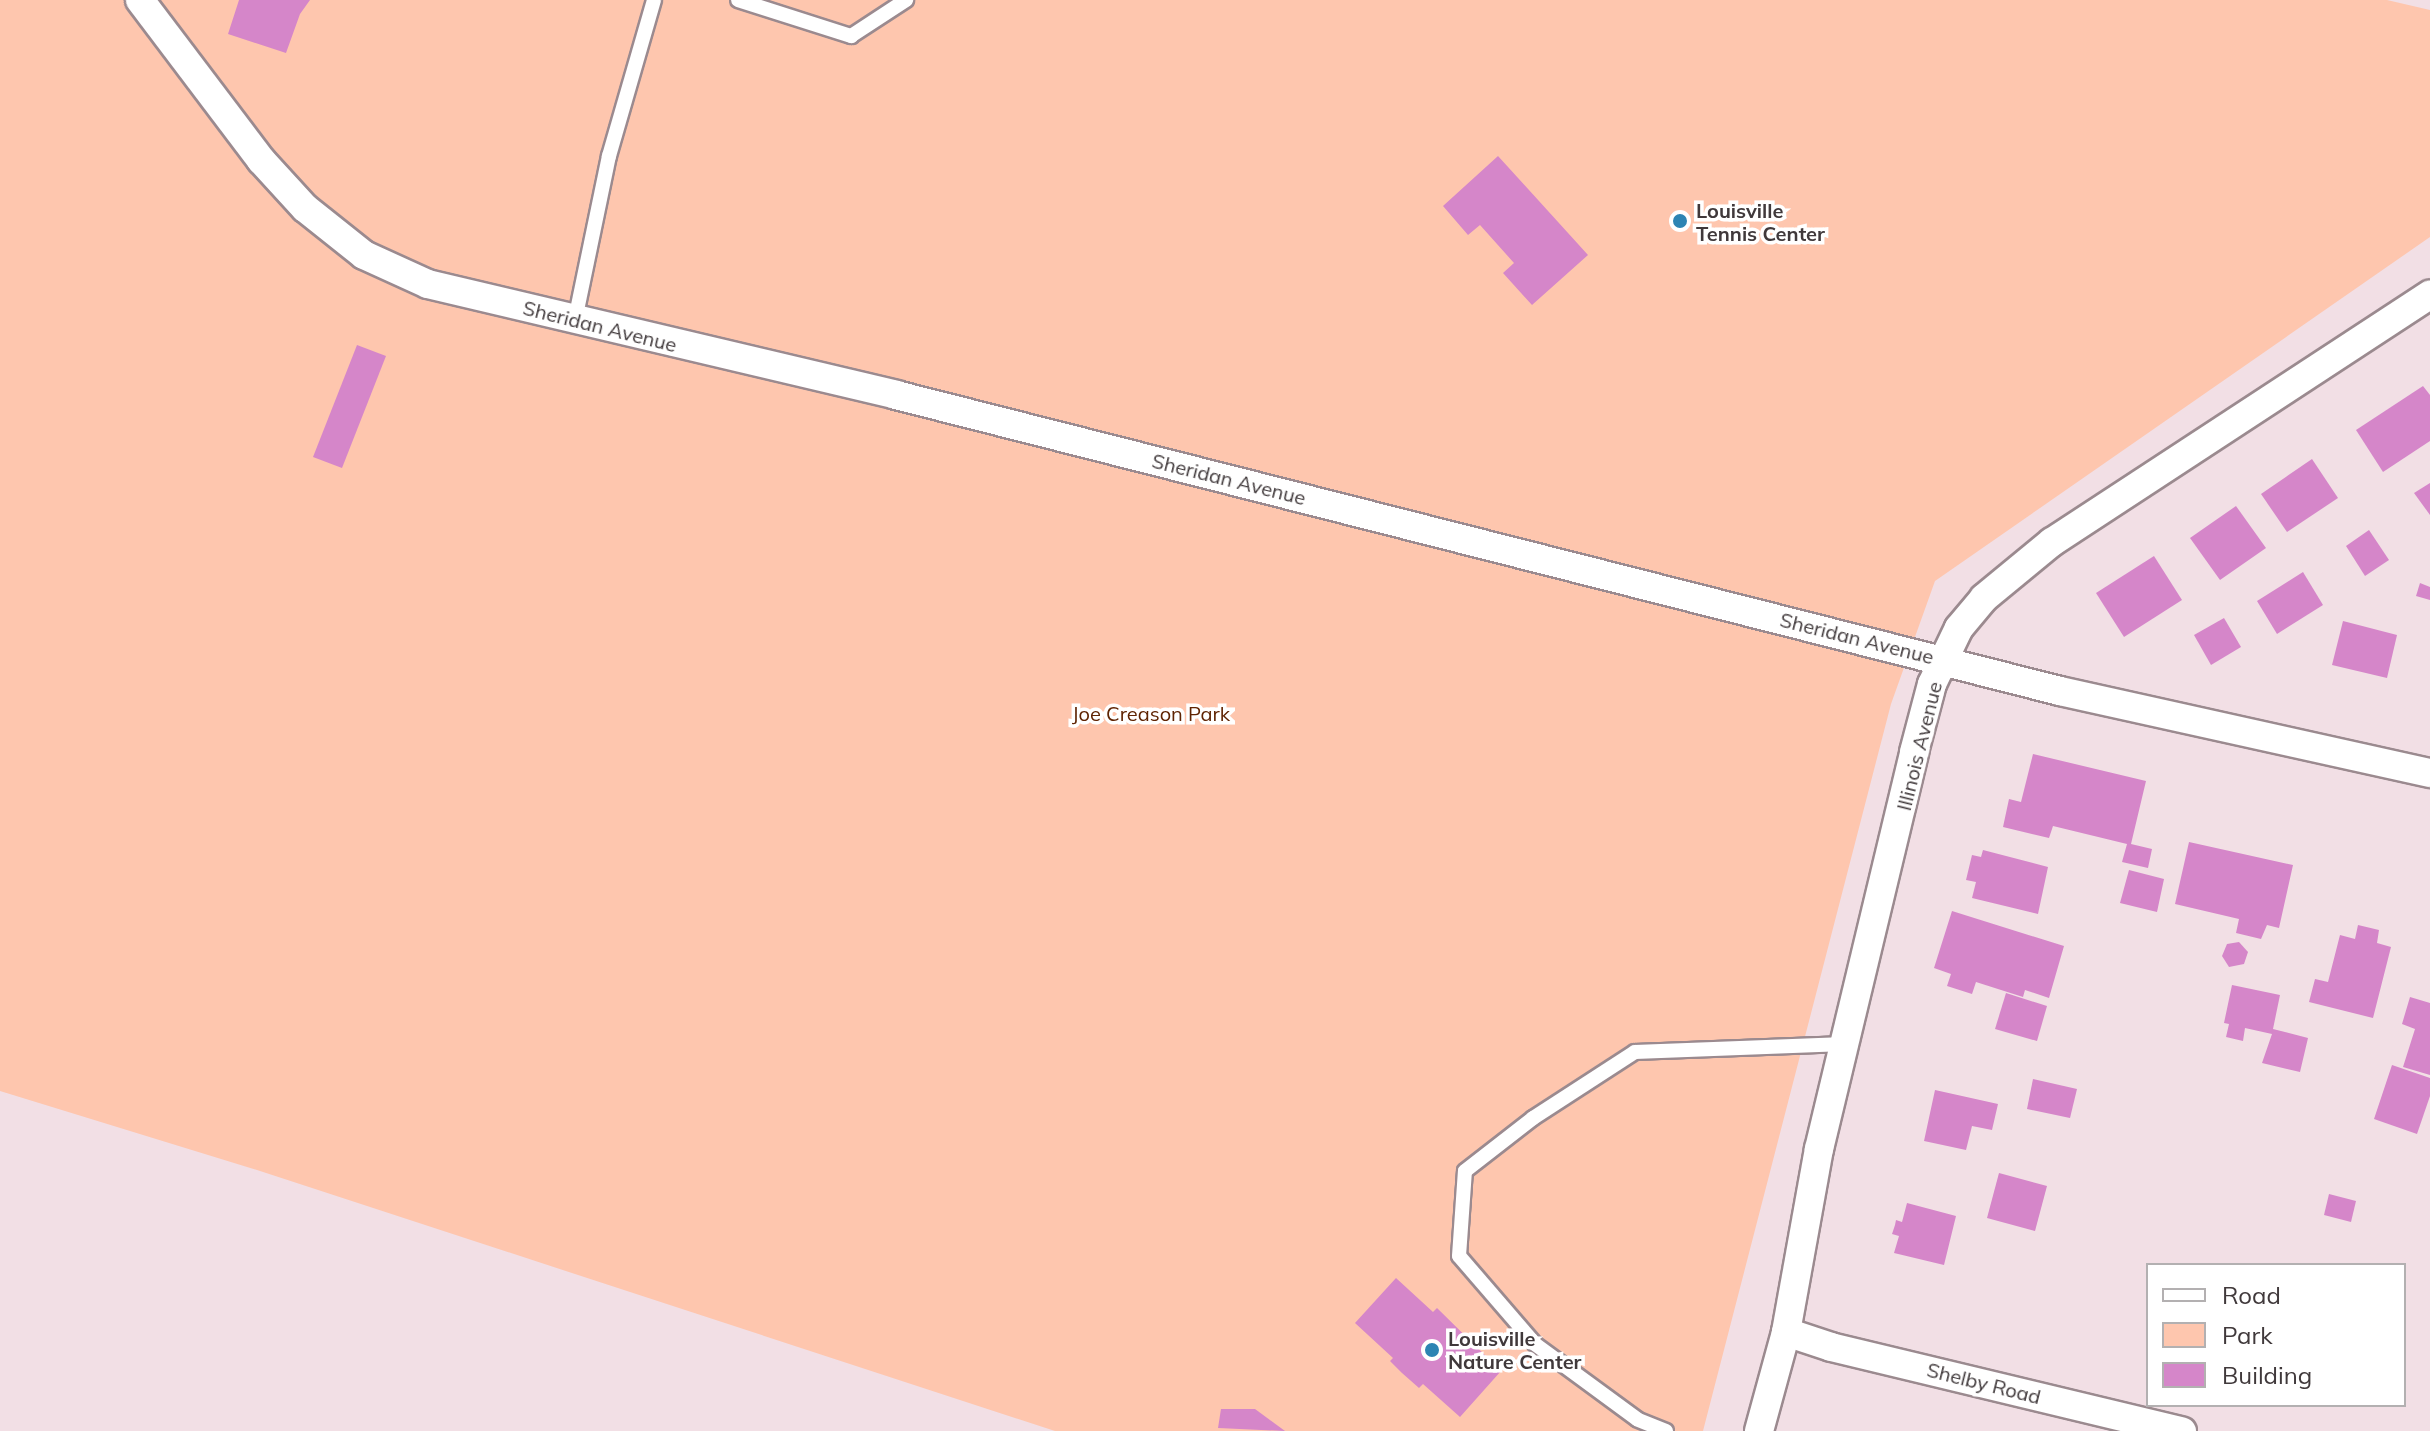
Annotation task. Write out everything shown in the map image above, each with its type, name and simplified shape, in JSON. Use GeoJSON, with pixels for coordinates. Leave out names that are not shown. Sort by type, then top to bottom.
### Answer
{"type":"FeatureCollection","features":[{"type":"Feature","properties":{"kind":"street","name":"Sheridan Avenue"},"geometry":{"type":"LineString","coordinates":[[140,0],[261,160],[305,208],[364,255],[428,284],[896,395],[2060,691],[2430,773]]}},
{"type":"Feature","properties":{"kind":"street","name":"Illinois Avenue"},"geometry":{"type":"LineString","coordinates":[[1759,1431],[1786,1332],[1819,1149],[1914,752],[1932,684],[1959,628],[1984,598],[2052,542],[2430,295]]}},
{"type":"Feature","properties":{"kind":"street","name":"Shelby Road"},"geometry":{"type":"LineString","coordinates":[[1786,1332],[1831,1347],[2182,1431]]}},
{"type":"Feature","properties":{"kind":"lane"},"geometry":{"type":"LineString","coordinates":[[575,320],[609,156],[654,0]]}},
{"type":"Feature","properties":{"kind":"lane"},"geometry":{"type":"LineString","coordinates":[[738,0],[851,36],[906,0]]}},
{"type":"Feature","properties":{"kind":"lane"},"geometry":{"type":"LineString","coordinates":[[1666,1431],[1637,1419],[1535,1344],[1459,1256],[1465,1171],[1533,1118],[1635,1052],[1845,1044]]}},
{"type":"Feature","properties":{"kind":"green space","name":"Joe Creason Park"},"geometry":{"type":"Polygon","coordinates":[[[0,0],[2387,0],[2430,10],[2430,237],[1935,581],[1891,704],[1703,1431],[1055,1431],[257,1170],[0,1091],[0,0]]]}},
{"type":"Feature","properties":{"kind":"building"},"geometry":{"type":"Polygon","coordinates":[[[239,0],[310,0],[300,14],[286,53],[228,34],[239,0]]]}},
{"type":"Feature","properties":{"kind":"building"},"geometry":{"type":"Polygon","coordinates":[[[1498,156],[1588,255],[1532,305],[1503,273],[1514,263],[1480,225],[1468,235],[1443,206],[1498,156]]]}},
{"type":"Feature","properties":{"kind":"building"},"geometry":{"type":"Polygon","coordinates":[[[357,345],[386,356],[342,468],[313,457],[357,345]]]}},
{"type":"Feature","properties":{"kind":"building"},"geometry":{"type":"Polygon","coordinates":[[[2423,386],[2430,395],[2430,441],[2383,472],[2356,430],[2423,386]]]}},
{"type":"Feature","properties":{"kind":"building"},"geometry":{"type":"Polygon","coordinates":[[[2312,459],[2338,498],[2287,532],[2261,494],[2312,459]]]}},
{"type":"Feature","properties":{"kind":"building"},"geometry":{"type":"Polygon","coordinates":[[[2430,483],[2430,515],[2414,493],[2430,483]]]}},
{"type":"Feature","properties":{"kind":"building"},"geometry":{"type":"Polygon","coordinates":[[[2236,506],[2266,548],[2220,580],[2190,538],[2236,506]]]}},
{"type":"Feature","properties":{"kind":"building"},"geometry":{"type":"Polygon","coordinates":[[[2369,530],[2389,560],[2365,576],[2346,546],[2369,530]]]}},
{"type":"Feature","properties":{"kind":"building"},"geometry":{"type":"Polygon","coordinates":[[[2154,556],[2182,600],[2124,637],[2096,593],[2154,556]]]}},
{"type":"Feature","properties":{"kind":"building"},"geometry":{"type":"Polygon","coordinates":[[[2303,572],[2323,605],[2277,634],[2257,601],[2303,572]]]}},
{"type":"Feature","properties":{"kind":"building"},"geometry":{"type":"Polygon","coordinates":[[[2420,583],[2430,587],[2430,600],[2416,596],[2420,583]]]}},
{"type":"Feature","properties":{"kind":"building"},"geometry":{"type":"Polygon","coordinates":[[[2224,618],[2241,647],[2211,665],[2194,635],[2224,618]]]}},
{"type":"Feature","properties":{"kind":"building"},"geometry":{"type":"Polygon","coordinates":[[[2343,621],[2397,635],[2387,678],[2332,665],[2343,621]]]}},
{"type":"Feature","properties":{"kind":"building"},"geometry":{"type":"Polygon","coordinates":[[[2033,754],[2146,781],[2131,844],[2152,849],[2148,868],[2122,862],[2127,844],[2053,826],[2049,838],[2003,827],[2009,799],[2021,802],[2033,754]]]}},
{"type":"Feature","properties":{"kind":"building"},"geometry":{"type":"Polygon","coordinates":[[[2189,842],[2293,865],[2279,928],[2267,925],[2261,939],[2236,933],[2239,919],[2175,904],[2189,842]]]}},
{"type":"Feature","properties":{"kind":"building"},"geometry":{"type":"Polygon","coordinates":[[[1983,850],[2048,867],[2038,914],[1972,898],[1976,882],[1966,880],[1972,855],[1981,857],[1983,850]]]}},
{"type":"Feature","properties":{"kind":"building"},"geometry":{"type":"Polygon","coordinates":[[[2129,870],[2164,879],[2157,912],[2120,903],[2129,870]]]}},
{"type":"Feature","properties":{"kind":"building"},"geometry":{"type":"Polygon","coordinates":[[[1952,911],[2064,946],[2049,998],[2025,990],[2023,997],[1976,982],[1972,994],[1947,986],[1951,974],[1934,968],[1952,911]]]}},
{"type":"Feature","properties":{"kind":"building"},"geometry":{"type":"Polygon","coordinates":[[[2358,925],[2379,930],[2377,943],[2391,947],[2373,1018],[2309,1002],[2315,979],[2328,982],[2340,935],[2355,939],[2358,925]]]}},
{"type":"Feature","properties":{"kind":"building"},"geometry":{"type":"Polygon","coordinates":[[[2239,942],[2248,952],[2244,964],[2229,967],[2222,956],[2227,944],[2239,942]]]}},
{"type":"Feature","properties":{"kind":"building"},"geometry":{"type":"Polygon","coordinates":[[[2232,985],[2280,995],[2273,1029],[2308,1038],[2300,1072],[2262,1063],[2272,1034],[2245,1028],[2243,1041],[2226,1037],[2229,1024],[2224,1023],[2232,985]]]}},
{"type":"Feature","properties":{"kind":"building"},"geometry":{"type":"Polygon","coordinates":[[[2006,993],[2047,1006],[2037,1041],[1995,1029],[2006,993]]]}},
{"type":"Feature","properties":{"kind":"building"},"geometry":{"type":"Polygon","coordinates":[[[2410,997],[2430,1003],[2430,1075],[2403,1067],[2415,1029],[2402,1024],[2410,997]]]}},
{"type":"Feature","properties":{"kind":"building"},"geometry":{"type":"Polygon","coordinates":[[[2392,1065],[2430,1078],[2430,1096],[2417,1134],[2374,1119],[2392,1065]]]}},
{"type":"Feature","properties":{"kind":"building"},"geometry":{"type":"Polygon","coordinates":[[[2033,1079],[2077,1089],[2070,1118],[2027,1109],[2033,1079]]]}},
{"type":"Feature","properties":{"kind":"building"},"geometry":{"type":"Polygon","coordinates":[[[1935,1090],[1998,1104],[1992,1130],[1972,1126],[1966,1150],[1924,1141],[1935,1090]]]}},
{"type":"Feature","properties":{"kind":"building"},"geometry":{"type":"Polygon","coordinates":[[[1999,1173],[2047,1186],[2035,1231],[1987,1218],[1999,1173]]]}},
{"type":"Feature","properties":{"kind":"building"},"geometry":{"type":"Polygon","coordinates":[[[2329,1194],[2356,1201],[2351,1222],[2324,1215],[2329,1194]]]}},
{"type":"Feature","properties":{"kind":"building"},"geometry":{"type":"Polygon","coordinates":[[[1907,1203],[1956,1216],[1944,1265],[1894,1253],[1899,1236],[1892,1234],[1896,1220],[1902,1222],[1907,1203]]]}},
{"type":"Feature","properties":{"kind":"building","name":"Louisville Nature Center"},"geometry":{"type":"Polygon","coordinates":[[[1396,1278],[1433,1312],[1437,1308],[1501,1371],[1460,1417],[1423,1384],[1419,1388],[1402,1373],[1390,1361],[1393,1358],[1355,1323],[1396,1278]]]}},
{"type":"Feature","properties":{"kind":"building"},"geometry":{"type":"Polygon","coordinates":[[[1221,1409],[1255,1409],[1285,1431],[1218,1428],[1221,1409]]]}},
{"type":"Feature","properties":{"kind":"place","name":"Louisville Tennis Center"},"geometry":{"type":"Point","coordinates":[1680,221]}},
{"type":"Feature","properties":{"kind":"place","name":"Louisville Nature Center"},"geometry":{"type":"Point","coordinates":[1432,1350]}}]}
